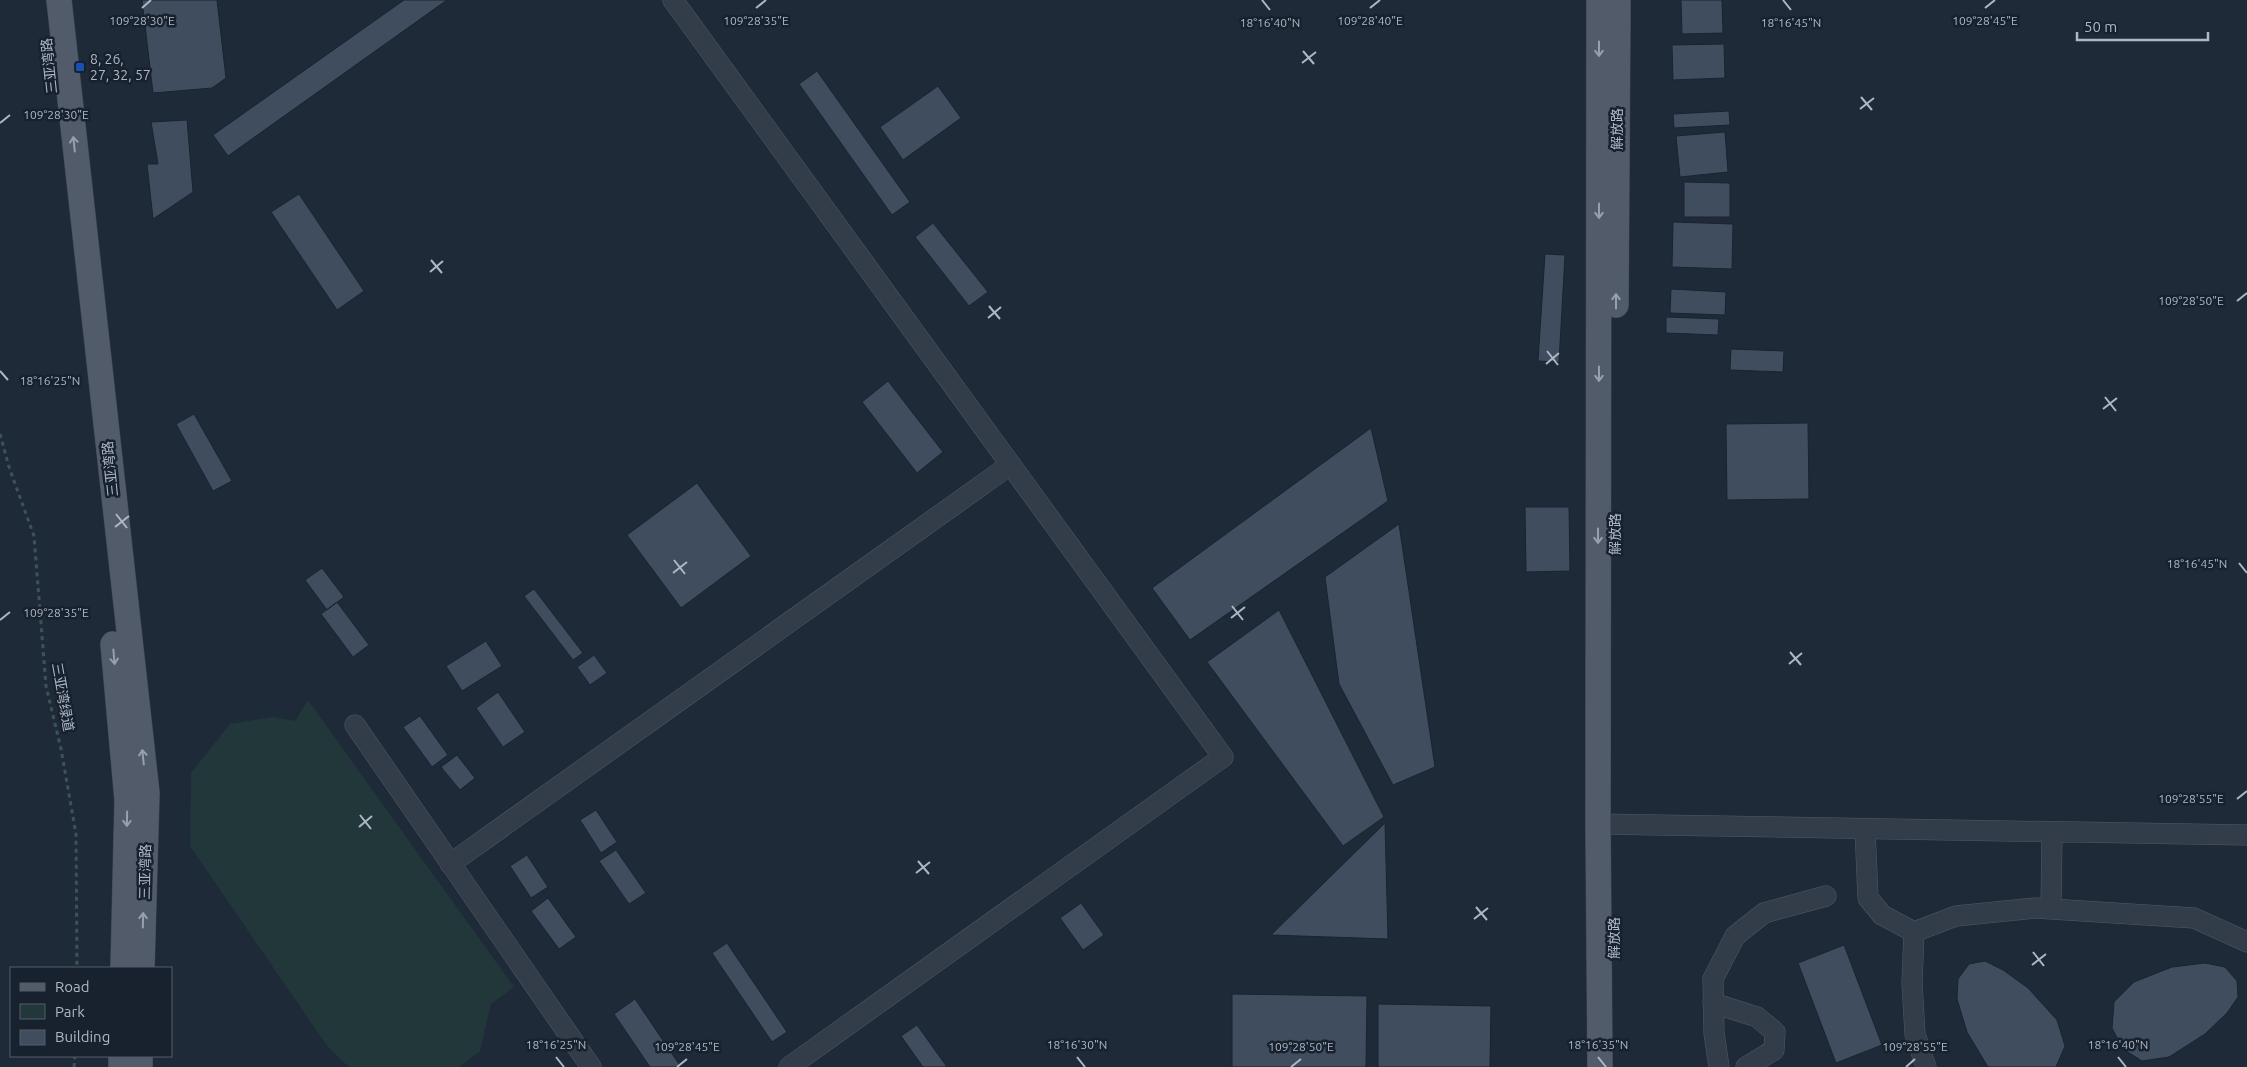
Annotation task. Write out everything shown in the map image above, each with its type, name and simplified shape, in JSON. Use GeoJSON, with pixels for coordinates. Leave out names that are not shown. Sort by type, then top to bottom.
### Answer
{"type":"FeatureCollection","features":[{"type":"Feature","properties":{"kind":"main road","name":"三亚湾路"},"geometry":{"type":"LineString","coordinates":[[42,0],[106,569],[127,800],[123,967]]}},
{"type":"Feature","properties":{"kind":"main road","name":"三亚湾路"},"geometry":{"type":"LineString","coordinates":[[59,0],[147,793],[142,967]]}},
{"type":"Feature","properties":{"kind":"main road"},"geometry":{"type":"LineString","coordinates":[[1599,0],[1606,824],[1600,1067]]}},
{"type":"Feature","properties":{"kind":"main road","name":"解放路"},"geometry":{"type":"LineString","coordinates":[[1615,1067],[1606,824],[1618,0]]}},
{"type":"Feature","properties":{"kind":"street"},"geometry":{"type":"LineString","coordinates":[[672,0],[1223,757],[788,1067]]}},
{"type":"Feature","properties":{"kind":"street"},"geometry":{"type":"LineString","coordinates":[[450,864],[1010,465]]}},
{"type":"Feature","properties":{"kind":"street"},"geometry":{"type":"LineString","coordinates":[[355,725],[591,1067]]}},
{"type":"Feature","properties":{"kind":"street"},"geometry":{"type":"LineString","coordinates":[[1606,824],[2247,835]]}},
{"type":"Feature","properties":{"kind":"street"},"geometry":{"type":"LineString","coordinates":[[1865,828],[1868,898],[1882,915],[1914,932],[1956,916],[2035,908],[2194,918],[2247,942]]}},
{"type":"Feature","properties":{"kind":"street"},"geometry":{"type":"LineString","coordinates":[[2051,909],[2052,832]]}},
{"type":"Feature","properties":{"kind":"street"},"geometry":{"type":"LineString","coordinates":[[1719,1067],[1714,1033],[1713,980],[1735,936],[1764,913],[1826,896]]}},
{"type":"Feature","properties":{"kind":"street"},"geometry":{"type":"LineString","coordinates":[[1914,932],[1912,983],[1914,1034],[1926,1067]]}},
{"type":"Feature","properties":{"kind":"street"},"geometry":{"type":"LineString","coordinates":[[1713,1002],[1757,1017],[1775,1032],[1774,1050],[1746,1067]]}},
{"type":"Feature","properties":{"kind":"path","name":"三亚湾绿道"},"geometry":{"type":"LineString","coordinates":[[0,434],[9,467],[34,536],[46,686],[61,749],[76,834],[76,967]]}},
{"type":"Feature","properties":{"kind":"green space"},"geometry":{"type":"Polygon","coordinates":[[[308,700],[514,987],[491,1004],[480,1051],[459,1067],[349,1067],[327,1046],[190,846],[191,773],[230,724],[273,717],[295,721],[308,700]]]}},
{"type":"Feature","properties":{"kind":"building"},"geometry":{"type":"Polygon","coordinates":[[[142,0],[217,0],[226,78],[212,88],[153,93],[142,0]]]}},
{"type":"Feature","properties":{"kind":"building"},"geometry":{"type":"Polygon","coordinates":[[[404,0],[447,0],[228,156],[213,135],[404,0]]]}},
{"type":"Feature","properties":{"kind":"building"},"geometry":{"type":"Polygon","coordinates":[[[1681,0],[1722,0],[1723,33],[1682,34],[1681,0]]]}},
{"type":"Feature","properties":{"kind":"building"},"geometry":{"type":"Polygon","coordinates":[[[1724,44],[1725,78],[1673,80],[1672,45],[1724,44]]]}},
{"type":"Feature","properties":{"kind":"building"},"geometry":{"type":"Polygon","coordinates":[[[817,71],[910,202],[892,215],[799,84],[817,71]]]}},
{"type":"Feature","properties":{"kind":"building"},"geometry":{"type":"Polygon","coordinates":[[[938,86],[961,118],[903,160],[880,127],[938,86]]]}},
{"type":"Feature","properties":{"kind":"building"},"geometry":{"type":"Polygon","coordinates":[[[1729,111],[1730,125],[1674,128],[1673,114],[1729,111]]]}},
{"type":"Feature","properties":{"kind":"building"},"geometry":{"type":"Polygon","coordinates":[[[187,120],[193,192],[153,219],[147,164],[158,164],[151,122],[187,120]]]}},
{"type":"Feature","properties":{"kind":"building"},"geometry":{"type":"Polygon","coordinates":[[[1725,132],[1728,172],[1680,177],[1676,136],[1725,132]]]}},
{"type":"Feature","properties":{"kind":"building"},"geometry":{"type":"Polygon","coordinates":[[[1684,182],[1730,183],[1730,217],[1684,217],[1684,182]]]}},
{"type":"Feature","properties":{"kind":"building"},"geometry":{"type":"Polygon","coordinates":[[[299,194],[364,291],[337,310],[271,212],[299,194]]]}},
{"type":"Feature","properties":{"kind":"building"},"geometry":{"type":"Polygon","coordinates":[[[1673,222],[1733,224],[1732,269],[1672,267],[1673,222]]]}},
{"type":"Feature","properties":{"kind":"building"},"geometry":{"type":"Polygon","coordinates":[[[933,223],[988,292],[969,306],[915,237],[933,223]]]}},
{"type":"Feature","properties":{"kind":"building"},"geometry":{"type":"Polygon","coordinates":[[[1545,254],[1565,255],[1559,362],[1538,361],[1545,254]]]}},
{"type":"Feature","properties":{"kind":"building"},"geometry":{"type":"Polygon","coordinates":[[[1671,289],[1726,292],[1725,315],[1670,313],[1671,289]]]}},
{"type":"Feature","properties":{"kind":"building"},"geometry":{"type":"Polygon","coordinates":[[[1666,317],[1719,319],[1718,335],[1666,333],[1666,317]]]}},
{"type":"Feature","properties":{"kind":"building"},"geometry":{"type":"Polygon","coordinates":[[[1731,349],[1784,351],[1783,372],[1730,370],[1731,349]]]}},
{"type":"Feature","properties":{"kind":"building"},"geometry":{"type":"Polygon","coordinates":[[[888,381],[943,452],[917,473],[862,402],[888,381]]]}},
{"type":"Feature","properties":{"kind":"building"},"geometry":{"type":"Polygon","coordinates":[[[194,414],[232,481],[213,491],[176,424],[194,414]]]}},
{"type":"Feature","properties":{"kind":"building"},"geometry":{"type":"Polygon","coordinates":[[[1808,423],[1809,499],[1727,500],[1726,424],[1808,423]]]}},
{"type":"Feature","properties":{"kind":"building"},"geometry":{"type":"Polygon","coordinates":[[[1371,428],[1388,501],[1190,640],[1152,588],[1371,428]]]}},
{"type":"Feature","properties":{"kind":"building"},"geometry":{"type":"Polygon","coordinates":[[[697,483],[751,556],[681,608],[627,535],[697,483]]]}},
{"type":"Feature","properties":{"kind":"building"},"geometry":{"type":"Polygon","coordinates":[[[1525,507],[1569,507],[1570,571],[1526,572],[1525,507]]]}},
{"type":"Feature","properties":{"kind":"building"},"geometry":{"type":"Polygon","coordinates":[[[1399,524],[1435,767],[1393,785],[1339,684],[1325,577],[1399,524]]]}},
{"type":"Feature","properties":{"kind":"building"},"geometry":{"type":"Polygon","coordinates":[[[322,568],[344,597],[327,610],[305,580],[322,568]]]}},
{"type":"Feature","properties":{"kind":"building"},"geometry":{"type":"Polygon","coordinates":[[[534,589],[583,653],[573,660],[524,596],[534,589]]]}},
{"type":"Feature","properties":{"kind":"building"},"geometry":{"type":"Polygon","coordinates":[[[337,602],[369,645],[353,657],[321,614],[337,602]]]}},
{"type":"Feature","properties":{"kind":"building"},"geometry":{"type":"Polygon","coordinates":[[[1279,610],[1384,817],[1343,846],[1207,662],[1279,610]]]}},
{"type":"Feature","properties":{"kind":"building"},"geometry":{"type":"Polygon","coordinates":[[[486,641],[502,666],[462,691],[446,666],[486,641]]]}},
{"type":"Feature","properties":{"kind":"building"},"geometry":{"type":"Polygon","coordinates":[[[594,655],[607,673],[590,685],[577,667],[594,655]]]}},
{"type":"Feature","properties":{"kind":"building"},"geometry":{"type":"Polygon","coordinates":[[[498,692],[525,732],[503,747],[476,708],[498,692]]]}},
{"type":"Feature","properties":{"kind":"building"},"geometry":{"type":"Polygon","coordinates":[[[420,716],[448,755],[432,767],[403,727],[420,716]]]}},
{"type":"Feature","properties":{"kind":"building"},"geometry":{"type":"Polygon","coordinates":[[[457,755],[475,778],[460,790],[441,767],[457,755]]]}},
{"type":"Feature","properties":{"kind":"building"},"geometry":{"type":"Polygon","coordinates":[[[596,810],[617,842],[601,853],[580,820],[596,810]]]}},
{"type":"Feature","properties":{"kind":"building"},"geometry":{"type":"Polygon","coordinates":[[[1385,823],[1388,939],[1271,935],[1385,823]]]}},
{"type":"Feature","properties":{"kind":"building"},"geometry":{"type":"Polygon","coordinates":[[[616,850],[646,893],[629,904],[599,861],[616,850]]]}},
{"type":"Feature","properties":{"kind":"building"},"geometry":{"type":"Polygon","coordinates":[[[527,855],[548,887],[531,898],[510,866],[527,855]]]}},
{"type":"Feature","properties":{"kind":"building"},"geometry":{"type":"Polygon","coordinates":[[[548,898],[576,937],[559,949],[531,911],[548,898]]]}},
{"type":"Feature","properties":{"kind":"building"},"geometry":{"type":"Polygon","coordinates":[[[1081,903],[1104,935],[1083,950],[1060,918],[1081,903]]]}},
{"type":"Feature","properties":{"kind":"building"},"geometry":{"type":"Polygon","coordinates":[[[727,943],[787,1032],[772,1042],[712,953],[727,943]]]}},
{"type":"Feature","properties":{"kind":"building"},"geometry":{"type":"Polygon","coordinates":[[[1844,945],[1882,1045],[1836,1063],[1798,963],[1844,945]]]}},
{"type":"Feature","properties":{"kind":"building"},"geometry":{"type":"Polygon","coordinates":[[[1985,961],[2003,970],[2028,988],[2057,1020],[2065,1046],[2056,1067],[1988,1067],[1967,1032],[1957,999],[1958,979],[1969,964],[1985,961]]]}},
{"type":"Feature","properties":{"kind":"building"},"geometry":{"type":"Polygon","coordinates":[[[2205,963],[2225,967],[2237,981],[2238,997],[2227,1013],[2205,1034],[2169,1057],[2142,1061],[2123,1049],[2112,1028],[2114,1002],[2134,982],[2172,967],[2205,963]]]}},
{"type":"Feature","properties":{"kind":"building"},"geometry":{"type":"Polygon","coordinates":[[[1232,994],[1367,996],[1366,1067],[1232,1067],[1232,994]]]}},
{"type":"Feature","properties":{"kind":"building"},"geometry":{"type":"Polygon","coordinates":[[[635,999],[681,1067],[650,1067],[614,1014],[635,999]]]}},
{"type":"Feature","properties":{"kind":"building"},"geometry":{"type":"Polygon","coordinates":[[[1378,1004],[1491,1006],[1490,1067],[1378,1067],[1378,1004]]]}},
{"type":"Feature","properties":{"kind":"building"},"geometry":{"type":"Polygon","coordinates":[[[917,1025],[947,1067],[923,1067],[901,1036],[917,1025]]]}},
{"type":"Feature","properties":{"kind":"place","name":"8, 26, 27, 32, 57"},"geometry":{"type":"Point","coordinates":[80,67]}}]}
